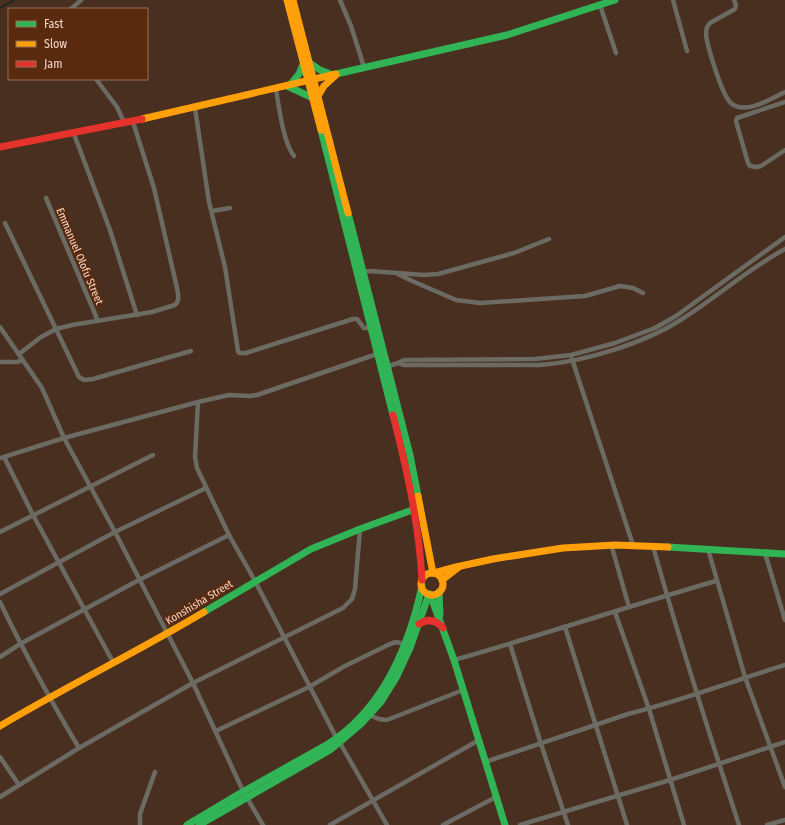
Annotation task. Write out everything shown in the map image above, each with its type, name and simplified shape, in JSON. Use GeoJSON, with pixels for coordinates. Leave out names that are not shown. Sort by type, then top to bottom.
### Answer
{"type":"FeatureCollection","features":[{"type":"Feature","properties":{"kind":"main road"},"geometry":{"type":"LineString","coordinates":[[287,0],[307,62],[320,70],[335,74]]}},
{"type":"Feature","properties":{"kind":"main road"},"geometry":{"type":"LineString","coordinates":[[293,0],[315,97],[384,367],[406,462],[422,554],[422,583],[416,612],[405,644],[395,666],[381,690],[338,741]]}},
{"type":"Feature","properties":{"kind":"main road"},"geometry":{"type":"LineString","coordinates":[[0,147],[125,124],[364,67],[490,40],[615,0]]}},
{"type":"Feature","properties":{"kind":"main road"},"geometry":{"type":"LineString","coordinates":[[288,86],[307,62]]}},
{"type":"Feature","properties":{"kind":"main road"},"geometry":{"type":"LineString","coordinates":[[315,97],[335,74]]}},
{"type":"Feature","properties":{"kind":"main road"},"geometry":{"type":"LineString","coordinates":[[288,86],[315,97]]}},
{"type":"Feature","properties":{"kind":"main road"},"geometry":{"type":"LineString","coordinates":[[360,272],[370,328],[377,354],[384,367],[415,479],[427,549],[434,573],[442,580],[442,587],[439,592],[441,621]]}},
{"type":"Feature","properties":{"kind":"main road","name":"Konshisha Street"},"geometry":{"type":"LineString","coordinates":[[0,726],[49,697],[167,634],[255,581],[312,549],[360,529],[415,509]]}},
{"type":"Feature","properties":{"kind":"main road"},"geometry":{"type":"LineString","coordinates":[[439,592],[430,594],[424,591],[422,583],[427,575],[463,565],[550,549],[611,544],[785,554]]}},
{"type":"Feature","properties":{"kind":"main road"},"geometry":{"type":"LineString","coordinates":[[442,580],[463,565]]}},
{"type":"Feature","properties":{"kind":"main road"},"geometry":{"type":"LineString","coordinates":[[430,594],[454,660],[505,825]]}},
{"type":"Feature","properties":{"kind":"main road"},"geometry":{"type":"LineString","coordinates":[[187,825],[245,794],[338,741],[356,729],[369,715],[396,679],[405,661],[430,594]]}},
{"type":"Feature","properties":{"kind":"main road"},"geometry":{"type":"LineString","coordinates":[[419,624],[424,621],[432,620],[443,629]]}},
{"type":"Feature","properties":{"kind":"main road"},"geometry":{"type":"LineString","coordinates":[[199,825],[245,794]]}},
{"type":"Feature","properties":{"kind":"street"},"geometry":{"type":"LineString","coordinates":[[72,8],[81,0]]}},
{"type":"Feature","properties":{"kind":"street"},"geometry":{"type":"LineString","coordinates":[[340,0],[351,26],[364,67]]}},
{"type":"Feature","properties":{"kind":"street"},"geometry":{"type":"LineString","coordinates":[[673,0],[687,51]]}},
{"type":"Feature","properties":{"kind":"street"},"geometry":{"type":"LineString","coordinates":[[734,0],[736,5],[735,9],[710,23],[706,31],[711,55],[728,100],[735,105],[748,107],[785,92]]}},
{"type":"Feature","properties":{"kind":"street"},"geometry":{"type":"LineString","coordinates":[[600,5],[616,53]]}},
{"type":"Feature","properties":{"kind":"street"},"geometry":{"type":"LineString","coordinates":[[97,80],[117,108],[125,124]]}},
{"type":"Feature","properties":{"kind":"street"},"geometry":{"type":"LineString","coordinates":[[276,89],[287,142],[294,156]]}},
{"type":"Feature","properties":{"kind":"street"},"geometry":{"type":"LineString","coordinates":[[785,102],[737,118],[736,121],[750,166],[761,166],[785,150]]}},
{"type":"Feature","properties":{"kind":"street"},"geometry":{"type":"LineString","coordinates":[[195,108],[212,211],[226,267],[237,347],[239,352],[246,353],[354,319],[357,319],[364,328],[370,328]]}},
{"type":"Feature","properties":{"kind":"street"},"geometry":{"type":"LineString","coordinates":[[19,354],[41,337],[56,329],[152,312],[175,305],[178,302],[179,297],[154,188],[133,122]]}},
{"type":"Feature","properties":{"kind":"street"},"geometry":{"type":"LineString","coordinates":[[74,134],[110,230],[138,315]]}},
{"type":"Feature","properties":{"kind":"street","name":"Emmanuel Olofu Street"},"geometry":{"type":"LineString","coordinates":[[46,198],[98,321]]}},
{"type":"Feature","properties":{"kind":"street"},"geometry":{"type":"LineString","coordinates":[[212,211],[230,208]]}},
{"type":"Feature","properties":{"kind":"street"},"geometry":{"type":"LineString","coordinates":[[5,223],[79,377],[84,380],[93,379],[192,351]]}},
{"type":"Feature","properties":{"kind":"street"},"geometry":{"type":"LineString","coordinates":[[384,367],[404,360],[534,360],[571,355],[620,341],[660,325],[676,316],[785,237]]}},
{"type":"Feature","properties":{"kind":"street"},"geometry":{"type":"LineString","coordinates":[[360,272],[424,276],[438,274],[514,252],[549,239]]}},
{"type":"Feature","properties":{"kind":"street"},"geometry":{"type":"LineString","coordinates":[[398,363],[404,365],[540,365],[572,361],[636,342],[667,328],[709,300],[746,272],[785,249]]}},
{"type":"Feature","properties":{"kind":"street"},"geometry":{"type":"LineString","coordinates":[[398,274],[456,300],[476,303],[585,296],[620,286],[633,288],[643,293]]}},
{"type":"Feature","properties":{"kind":"street"},"geometry":{"type":"LineString","coordinates":[[0,327],[42,388],[64,438],[91,486],[193,683],[245,794],[262,825]]}},
{"type":"Feature","properties":{"kind":"street"},"geometry":{"type":"LineString","coordinates":[[113,662],[2,458],[64,438],[198,402],[229,395],[253,396],[377,354]]}},
{"type":"Feature","properties":{"kind":"street"},"geometry":{"type":"LineString","coordinates":[[571,355],[632,545]]}},
{"type":"Feature","properties":{"kind":"street"},"geometry":{"type":"LineString","coordinates":[[0,362],[17,362],[23,360]]}},
{"type":"Feature","properties":{"kind":"street"},"geometry":{"type":"LineString","coordinates":[[198,402],[197,468],[229,535],[255,581],[309,687],[338,741],[344,748],[387,825]]}},
{"type":"Feature","properties":{"kind":"street"},"geometry":{"type":"LineString","coordinates":[[0,532],[153,454]]}},
{"type":"Feature","properties":{"kind":"street"},"geometry":{"type":"LineString","coordinates":[[0,594],[115,532],[206,488]]}},
{"type":"Feature","properties":{"kind":"street"},"geometry":{"type":"LineString","coordinates":[[0,797],[80,748],[193,683],[343,608],[349,603],[355,589],[360,529]]}},
{"type":"Feature","properties":{"kind":"street"},"geometry":{"type":"LineString","coordinates":[[0,657],[20,644],[139,580],[229,535]]}},
{"type":"Feature","properties":{"kind":"street"},"geometry":{"type":"LineString","coordinates":[[611,544],[629,607]]}},
{"type":"Feature","properties":{"kind":"street"},"geometry":{"type":"LineString","coordinates":[[653,546],[666,596],[739,825]]}},
{"type":"Feature","properties":{"kind":"street"},"geometry":{"type":"LineString","coordinates":[[708,549],[716,581],[745,677],[785,787]]}},
{"type":"Feature","properties":{"kind":"street"},"geometry":{"type":"LineString","coordinates":[[765,553],[785,620]]}},
{"type":"Feature","properties":{"kind":"street"},"geometry":{"type":"LineString","coordinates":[[454,660],[565,628],[716,581]]}},
{"type":"Feature","properties":{"kind":"street"},"geometry":{"type":"LineString","coordinates":[[0,602],[20,644],[49,697],[80,748]]}},
{"type":"Feature","properties":{"kind":"street"},"geometry":{"type":"LineString","coordinates":[[615,612],[649,709],[684,825]]}},
{"type":"Feature","properties":{"kind":"street"},"geometry":{"type":"LineString","coordinates":[[565,628],[627,825]]}},
{"type":"Feature","properties":{"kind":"street"},"geometry":{"type":"LineString","coordinates":[[216,731],[309,687],[345,666],[390,644],[396,642],[405,644]]}},
{"type":"Feature","properties":{"kind":"street"},"geometry":{"type":"LineString","coordinates":[[510,644],[540,744],[568,825]]}},
{"type":"Feature","properties":{"kind":"street"},"geometry":{"type":"LineString","coordinates":[[485,762],[785,665]]}},
{"type":"Feature","properties":{"kind":"street"},"geometry":{"type":"LineString","coordinates":[[369,715],[387,720],[463,690]]}},
{"type":"Feature","properties":{"kind":"street"},"geometry":{"type":"LineString","coordinates":[[330,825],[478,740]]}},
{"type":"Feature","properties":{"kind":"street"},"geometry":{"type":"LineString","coordinates":[[520,825],[670,780],[785,742]]}},
{"type":"Feature","properties":{"kind":"street"},"geometry":{"type":"LineString","coordinates":[[0,757],[19,786]]}},
{"type":"Feature","properties":{"kind":"street"},"geometry":{"type":"LineString","coordinates":[[140,825],[140,814],[155,772]]}},
{"type":"Feature","properties":{"kind":"street"},"geometry":{"type":"LineString","coordinates":[[443,825],[496,797]]}},
{"type":"Feature","properties":{"kind":"street"},"geometry":{"type":"LineString","coordinates":[[766,825],[785,820]]}},
{"type":"Feature","properties":{"kind":"waterway"},"geometry":{"type":"LineString","coordinates":[[0,8],[14,0]]}},
{"type":"Feature","properties":{"kind":"traffic: fast"},"geometry":{"type":"LineString","coordinates":[[336,74],[507,35],[615,0]]}},
{"type":"Feature","properties":{"kind":"traffic: fast"},"geometry":{"type":"LineString","coordinates":[[290,85],[299,74],[304,62]]}},
{"type":"Feature","properties":{"kind":"traffic: fast"},"geometry":{"type":"LineString","coordinates":[[310,63],[320,70],[333,75]]}},
{"type":"Feature","properties":{"kind":"traffic: fast"},"geometry":{"type":"LineString","coordinates":[[287,86],[313,98]]}},
{"type":"Feature","properties":{"kind":"traffic: fast"},"geometry":{"type":"LineString","coordinates":[[321,130],[393,415]]}},
{"type":"Feature","properties":{"kind":"traffic: fast"},"geometry":{"type":"LineString","coordinates":[[348,213],[410,455],[418,496]]}},
{"type":"Feature","properties":{"kind":"traffic: fast"},"geometry":{"type":"LineString","coordinates":[[204,612],[311,549],[415,509]]}},
{"type":"Feature","properties":{"kind":"traffic: fast"},"geometry":{"type":"LineString","coordinates":[[668,547],[785,554]]}},
{"type":"Feature","properties":{"kind":"traffic: fast"},"geometry":{"type":"LineString","coordinates":[[187,825],[328,744],[347,730],[364,713],[378,695],[401,653],[422,586]]}},
{"type":"Feature","properties":{"kind":"traffic: fast"},"geometry":{"type":"LineString","coordinates":[[439,592],[440,615]]}},
{"type":"Feature","properties":{"kind":"traffic: fast"},"geometry":{"type":"LineString","coordinates":[[199,825],[330,750],[362,723],[381,702],[396,678],[410,648],[429,594]]}},
{"type":"Feature","properties":{"kind":"traffic: fast"},"geometry":{"type":"LineString","coordinates":[[430,594],[454,660],[505,825]]}},
{"type":"Feature","properties":{"kind":"traffic: slow"},"geometry":{"type":"LineString","coordinates":[[287,0],[321,130]]}},
{"type":"Feature","properties":{"kind":"traffic: slow"},"geometry":{"type":"LineString","coordinates":[[293,0],[348,213]]}},
{"type":"Feature","properties":{"kind":"traffic: slow"},"geometry":{"type":"LineString","coordinates":[[142,119],[336,74]]}},
{"type":"Feature","properties":{"kind":"traffic: slow"},"geometry":{"type":"LineString","coordinates":[[318,96],[324,86],[336,75]]}},
{"type":"Feature","properties":{"kind":"traffic: slow"},"geometry":{"type":"LineString","coordinates":[[418,496],[433,573]]}},
{"type":"Feature","properties":{"kind":"traffic: slow"},"geometry":{"type":"LineString","coordinates":[[434,573],[493,559],[563,548],[615,545],[668,547]]}},
{"type":"Feature","properties":{"kind":"traffic: slow"},"geometry":{"type":"LineString","coordinates":[[442,580],[459,567]]}},
{"type":"Feature","properties":{"kind":"traffic: slow"},"geometry":{"type":"LineString","coordinates":[[432,573],[436,574],[442,580],[443,584],[442,588],[436,594],[432,595],[428,594],[422,588],[421,584],[422,580],[428,574],[432,573]]}},
{"type":"Feature","properties":{"kind":"traffic: slow"},"geometry":{"type":"LineString","coordinates":[[0,726],[204,612]]}},
{"type":"Feature","properties":{"kind":"traffic: jam"},"geometry":{"type":"LineString","coordinates":[[0,147],[142,119]]}},
{"type":"Feature","properties":{"kind":"traffic: jam"},"geometry":{"type":"LineString","coordinates":[[393,415],[412,497],[422,580]]}},
{"type":"Feature","properties":{"kind":"traffic: jam"},"geometry":{"type":"LineString","coordinates":[[419,624],[426,621],[432,621],[438,623],[443,628]]}}]}
